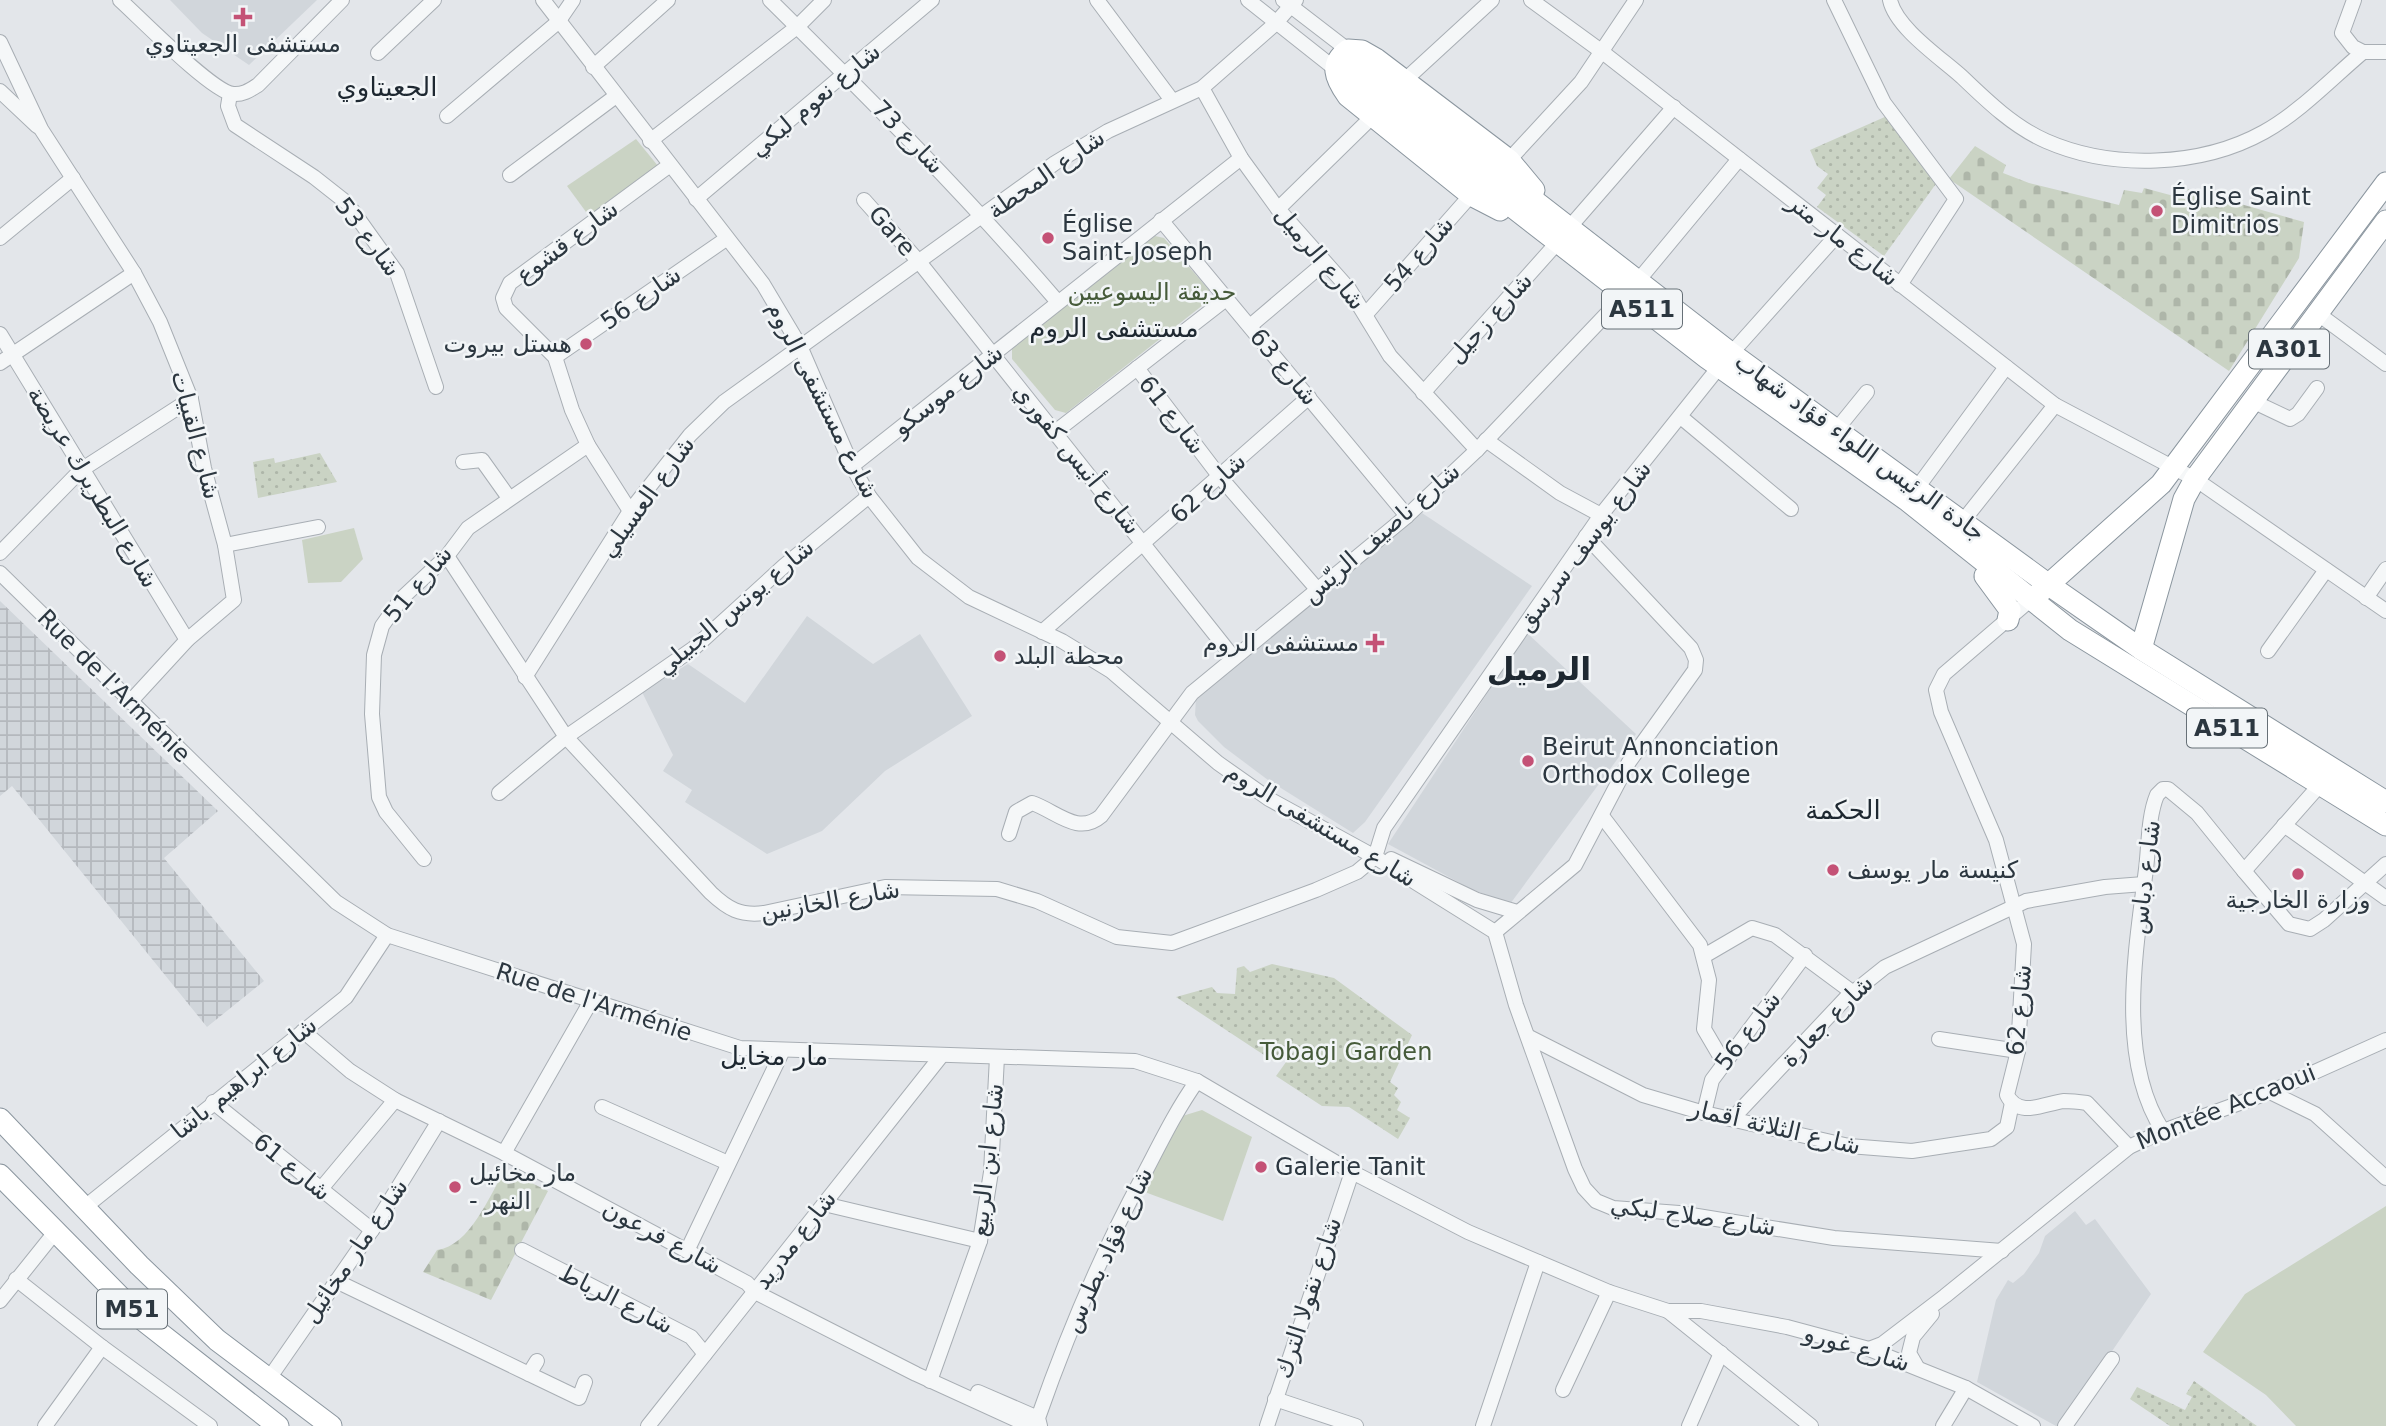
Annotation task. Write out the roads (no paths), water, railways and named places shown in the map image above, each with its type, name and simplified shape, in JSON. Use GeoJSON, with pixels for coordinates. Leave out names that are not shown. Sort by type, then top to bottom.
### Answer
{"type":"FeatureCollection","features":[{"type":"Feature","properties":{"kind":"highway"},"geometry":{"type":"LineString","coordinates":[[1362,51],[1405,80],[1509,160],[1543,220],[1471,195],[1372,117],[1348,96],[1339,84],[1345,64],[1362,51]]}},
{"type":"Feature","properties":{"kind":"highway","name":"جادة الرئيس اللواء فؤاد شهاب"},"geometry":{"type":"LineString","coordinates":[[1345,64],[1726,361],[1955,527],[2049,585],[2141,649],[2213,694],[2327,776],[2386,825]]}},
{"type":"Feature","properties":{"kind":"highway","name":"A301"},"geometry":{"type":"LineString","coordinates":[[2166,471],[2386,183]]}},
{"type":"Feature","properties":{"kind":"highway","name":"A301"},"geometry":{"type":"LineString","coordinates":[[2195,479],[2250,400],[2386,221]]}},
{"type":"Feature","properties":{"kind":"highway","name":"جادة الرئيس اللواء فؤاد شهاب"},"geometry":{"type":"LineString","coordinates":[[1726,361],[1837,429],[1917,488],[1955,527]]}},
{"type":"Feature","properties":{"kind":"highway"},"geometry":{"type":"LineString","coordinates":[[2029,601],[2049,585],[2166,471]]}},
{"type":"Feature","properties":{"kind":"highway"},"geometry":{"type":"LineString","coordinates":[[2029,601],[2053,609],[2123,652],[2141,649],[2184,499],[2195,479]]}},
{"type":"Feature","properties":{"kind":"highway"},"geometry":{"type":"LineString","coordinates":[[1955,527],[2010,610],[2008,620]]}},
{"type":"Feature","properties":{"kind":"highway","name":"A511"},"geometry":{"type":"LineString","coordinates":[[1955,527],[2029,601]]}},
{"type":"Feature","properties":{"kind":"highway","name":"جادة الرئيس اللواء فؤاد شهاب"},"geometry":{"type":"LineString","coordinates":[[2029,601],[2070,631],[2157,686],[2327,776],[2386,802]]}},
{"type":"Feature","properties":{"kind":"highway"},"geometry":{"type":"LineString","coordinates":[[2152,611],[2153,632],[2158,642],[2213,694]]}},
{"type":"Feature","properties":{"kind":"highway","name":"M51"},"geometry":{"type":"LineString","coordinates":[[0,1119],[191,1316],[268,1380],[331,1426]]}},
{"type":"Feature","properties":{"kind":"highway","name":"M51"},"geometry":{"type":"LineString","coordinates":[[0,1175],[143,1320],[278,1426]]}},
{"type":"Feature","properties":{"kind":"street"},"geometry":{"type":"LineString","coordinates":[[120,0],[211,83],[230,94],[242,94],[258,85],[342,0]]}},
{"type":"Feature","properties":{"kind":"street"},"geometry":{"type":"LineString","coordinates":[[378,54],[434,0]]}},
{"type":"Feature","properties":{"kind":"street","name":"شارع مستشفى الروم"},"geometry":{"type":"LineString","coordinates":[[543,0],[763,285],[800,346],[852,466],[869,496],[897,533],[934,573],[969,597],[1042,632],[1111,671],[1140,693],[1171,724],[1269,799],[1375,857],[1495,932]]}},
{"type":"Feature","properties":{"kind":"street"},"geometry":{"type":"LineString","coordinates":[[447,116],[558,22],[573,0]]}},
{"type":"Feature","properties":{"kind":"street"},"geometry":{"type":"LineString","coordinates":[[593,67],[668,0]]}},
{"type":"Feature","properties":{"kind":"street","name":"شارع 73"},"geometry":{"type":"LineString","coordinates":[[770,0],[984,216],[1057,301]]}},
{"type":"Feature","properties":{"kind":"street"},"geometry":{"type":"LineString","coordinates":[[650,141],[797,27],[824,0]]}},
{"type":"Feature","properties":{"kind":"street","name":"شارع نعوم لبكي"},"geometry":{"type":"LineString","coordinates":[[696,198],[932,0]]}},
{"type":"Feature","properties":{"kind":"street"},"geometry":{"type":"LineString","coordinates":[[1097,0],[1171,99]]}},
{"type":"Feature","properties":{"kind":"street"},"geometry":{"type":"LineString","coordinates":[[1248,0],[1275,24],[1345,64]]}},
{"type":"Feature","properties":{"kind":"street"},"geometry":{"type":"LineString","coordinates":[[1405,80],[1492,0]]}},
{"type":"Feature","properties":{"kind":"street","name":"شارع مار متر"},"geometry":{"type":"LineString","coordinates":[[1531,0],[1674,107],[2054,405],[2166,471],[2195,479]]}},
{"type":"Feature","properties":{"kind":"street"},"geometry":{"type":"LineString","coordinates":[[1509,160],[1581,82],[1636,0]]}},
{"type":"Feature","properties":{"kind":"street"},"geometry":{"type":"LineString","coordinates":[[1834,0],[1884,103],[1956,199],[1954,207],[1900,285]]}},
{"type":"Feature","properties":{"kind":"street"},"geometry":{"type":"LineString","coordinates":[[1890,0],[1897,14],[1926,46],[2019,126],[2045,141],[2075,152],[2148,162],[2204,153],[2253,137],[2280,121],[2363,52]]}},
{"type":"Feature","properties":{"kind":"street"},"geometry":{"type":"LineString","coordinates":[[2354,0],[2342,33],[2353,47],[2363,52],[2386,52]]}},
{"type":"Feature","properties":{"kind":"street"},"geometry":{"type":"LineString","coordinates":[[1290,2],[1345,64]]}},
{"type":"Feature","properties":{"kind":"street","name":"شارع المحطة"},"geometry":{"type":"LineString","coordinates":[[800,346],[920,263],[1055,163],[1108,131],[1171,99],[1202,88],[1275,24],[1290,2]]}},
{"type":"Feature","properties":{"kind":"street","name":"شارع القبيات"},"geometry":{"type":"LineString","coordinates":[[0,42],[41,129],[134,273],[160,321],[191,399],[204,468],[225,545],[234,600],[187,640],[130,702]]}},
{"type":"Feature","properties":{"kind":"street","name":"شارع الرميل"},"geometry":{"type":"LineString","coordinates":[[1202,88],[1241,158],[1323,264],[1349,289],[1390,356],[1423,393],[1481,445],[1560,494],[1601,515]]}},
{"type":"Feature","properties":{"kind":"street"},"geometry":{"type":"LineString","coordinates":[[0,91],[41,129]]}},
{"type":"Feature","properties":{"kind":"street","name":"شارع 53"},"geometry":{"type":"LineString","coordinates":[[230,94],[228,106],[235,125],[337,193],[377,243],[402,285],[436,387]]}},
{"type":"Feature","properties":{"kind":"street"},"geometry":{"type":"LineString","coordinates":[[510,175],[616,96]]}},
{"type":"Feature","properties":{"kind":"street","name":"شارع زحيل"},"geometry":{"type":"LineString","coordinates":[[1423,393],[1674,107]]}},
{"type":"Feature","properties":{"kind":"street"},"geometry":{"type":"LineString","coordinates":[[1278,209],[1372,117]]}},
{"type":"Feature","properties":{"kind":"street","name":"شارع موسكو"},"geometry":{"type":"LineString","coordinates":[[852,466],[1057,301],[1241,158]]}},
{"type":"Feature","properties":{"kind":"street","name":"شارع ناصيف الريّس"},"geometry":{"type":"LineString","coordinates":[[1009,834],[1016,812],[1032,803],[1079,825],[1095,821],[1192,693],[1407,516],[1481,445],[1631,288],[1739,159]]}},
{"type":"Feature","properties":{"kind":"street","name":"شارع قشوع"},"geometry":{"type":"LineString","coordinates":[[630,510],[587,445],[572,410],[555,357],[503,303],[505,290],[510,283],[670,165]]}},
{"type":"Feature","properties":{"kind":"street"},"geometry":{"type":"LineString","coordinates":[[0,238],[73,177]]}},
{"type":"Feature","properties":{"kind":"street","name":"شارع 54"},"geometry":{"type":"LineString","coordinates":[[1366,314],[1471,195]]}},
{"type":"Feature","properties":{"kind":"street","name":"Gare"},"geometry":{"type":"LineString","coordinates":[[864,200],[920,263]]}},
{"type":"Feature","properties":{"kind":"street","name":"شارع 63"},"geometry":{"type":"LineString","coordinates":[[1161,220],[1407,516]]}},
{"type":"Feature","properties":{"kind":"street","name":"شارع يوسف سرسق"},"geometry":{"type":"LineString","coordinates":[[1375,857],[1384,828],[1601,515],[1726,361],[1837,235]]}},
{"type":"Feature","properties":{"kind":"street","name":"شارع 56"},"geometry":{"type":"LineString","coordinates":[[555,357],[726,239]]}},
{"type":"Feature","properties":{"kind":"street","name":"شارع أنيس كفوري"},"geometry":{"type":"LineString","coordinates":[[920,263],[1233,657]]}},
{"type":"Feature","properties":{"kind":"street"},"geometry":{"type":"LineString","coordinates":[[1250,326],[1323,264]]}},
{"type":"Feature","properties":{"kind":"street"},"geometry":{"type":"LineString","coordinates":[[0,363],[134,273]]}},
{"type":"Feature","properties":{"kind":"street"},"geometry":{"type":"LineString","coordinates":[[1055,432],[1226,299]]}},
{"type":"Feature","properties":{"kind":"street"},"geometry":{"type":"LineString","coordinates":[[2316,313],[2386,364]]}},
{"type":"Feature","properties":{"kind":"street","name":"شارع البطريرك عريضة"},"geometry":{"type":"LineString","coordinates":[[0,334],[187,640]]}},
{"type":"Feature","properties":{"kind":"street","name":"شارع العسيلي"},"geometry":{"type":"LineString","coordinates":[[526,677],[630,510],[706,418],[747,383],[800,346]]}},
{"type":"Feature","properties":{"kind":"street"},"geometry":{"type":"LineString","coordinates":[[1917,488],[2006,367]]}},
{"type":"Feature","properties":{"kind":"street","name":"شارع 61"},"geometry":{"type":"LineString","coordinates":[[1137,369],[1220,477],[1317,589]]}},
{"type":"Feature","properties":{"kind":"street"},"geometry":{"type":"LineString","coordinates":[[2250,400],[2290,419],[2298,414],[2317,388]]}},
{"type":"Feature","properties":{"kind":"street"},"geometry":{"type":"LineString","coordinates":[[1837,429],[1867,392]]}},
{"type":"Feature","properties":{"kind":"street","name":"شارع 62"},"geometry":{"type":"LineString","coordinates":[[1042,632],[1309,397]]}},
{"type":"Feature","properties":{"kind":"street"},"geometry":{"type":"LineString","coordinates":[[0,553],[81,470],[191,399]]}},
{"type":"Feature","properties":{"kind":"street"},"geometry":{"type":"LineString","coordinates":[[1955,527],[2054,405]]}},
{"type":"Feature","properties":{"kind":"street"},"geometry":{"type":"LineString","coordinates":[[1682,418],[1791,509]]}},
{"type":"Feature","properties":{"kind":"street","name":"شارع 51"},"geometry":{"type":"LineString","coordinates":[[424,859],[386,812],[379,797],[372,714],[374,655],[387,618],[411,587],[447,556],[468,528],[587,445]]}},
{"type":"Feature","properties":{"kind":"street"},"geometry":{"type":"LineString","coordinates":[[463,462],[479,459],[486,463],[509,498]]}},
{"type":"Feature","properties":{"kind":"street"},"geometry":{"type":"LineString","coordinates":[[2195,479],[2386,611]]}},
{"type":"Feature","properties":{"kind":"street","name":"شارع يونس الجبيلي"},"geometry":{"type":"LineString","coordinates":[[499,793],[566,737],[694,648],[784,565],[869,496]]}},
{"type":"Feature","properties":{"kind":"street"},"geometry":{"type":"LineString","coordinates":[[225,545],[318,527]]}},
{"type":"Feature","properties":{"kind":"street"},"geometry":{"type":"LineString","coordinates":[[1495,932],[1570,871],[1629,762],[1695,670],[1696,660],[1691,648],[1586,536]]}},
{"type":"Feature","properties":{"kind":"street"},"geometry":{"type":"LineString","coordinates":[[447,556],[566,737]]}},
{"type":"Feature","properties":{"kind":"street"},"geometry":{"type":"LineString","coordinates":[[2366,598],[2386,569]]}},
{"type":"Feature","properties":{"kind":"street"},"geometry":{"type":"LineString","coordinates":[[2267,651],[2326,570]]}},
{"type":"Feature","properties":{"kind":"street","name":"Rue de l'Arménie"},"geometry":{"type":"LineString","coordinates":[[0,573],[336,902],[387,935],[740,1048],[1135,1061],[1198,1080],[1352,1171],[1468,1232],[1609,1293],[1668,1311]]}},
{"type":"Feature","properties":{"kind":"street","name":"شارع 62"},"geometry":{"type":"LineString","coordinates":[[2016,1105],[2007,1091],[2018,1051],[2024,954],[1996,840],[1936,696],[1937,683],[1944,674],[2029,601]]}},
{"type":"Feature","properties":{"kind":"street","name":"شارع الخازنين"},"geometry":{"type":"LineString","coordinates":[[566,737],[711,893],[738,913],[764,913],[885,887],[997,889],[1037,901],[1117,937],[1158,943],[1184,940],[1316,891],[1368,866],[1375,857]]}},
{"type":"Feature","properties":{"kind":"street"},"geometry":{"type":"LineString","coordinates":[[2327,776],[2244,871],[2289,924],[2303,929],[2324,920],[2386,864]]}},
{"type":"Feature","properties":{"kind":"street","name":"شارع دباس"},"geometry":{"type":"LineString","coordinates":[[2163,1131],[2153,1115],[2144,1089],[2133,1016],[2136,954],[2153,804],[2163,789],[2197,813],[2244,871]]}},
{"type":"Feature","properties":{"kind":"street"},"geometry":{"type":"LineString","coordinates":[[1602,816],[1677,910],[1704,956],[1709,980],[1704,1029],[1724,1063]]}},
{"type":"Feature","properties":{"kind":"street"},"geometry":{"type":"LineString","coordinates":[[2284,825],[2386,898]]}},
{"type":"Feature","properties":{"kind":"street"},"geometry":{"type":"LineString","coordinates":[[1384,828],[1384,849],[1390,859],[1477,901],[1517,912]]}},
{"type":"Feature","properties":{"kind":"street","name":"شارع جعارة"},"geometry":{"type":"LineString","coordinates":[[1732,1119],[1852,992],[1885,967],[2013,907],[2043,897],[2144,884]]}},
{"type":"Feature","properties":{"kind":"street"},"geometry":{"type":"LineString","coordinates":[[1704,956],[1756,928],[1775,935],[1852,992]]}},
{"type":"Feature","properties":{"kind":"street","name":"شارع صلاح لبكي"},"geometry":{"type":"LineString","coordinates":[[1495,932],[1516,1005],[1579,1181],[1589,1195],[1604,1205],[1834,1238],[2002,1251]]}},
{"type":"Feature","properties":{"kind":"street","name":"شارع ابراهيم باشا"},"geometry":{"type":"LineString","coordinates":[[85,1207],[346,998],[387,935]]}},
{"type":"Feature","properties":{"kind":"street","name":"شارع 56"},"geometry":{"type":"LineString","coordinates":[[1704,1113],[1712,1080],[1805,955]]}},
{"type":"Feature","properties":{"kind":"street"},"geometry":{"type":"LineString","coordinates":[[504,1153],[591,1001]]}},
{"type":"Feature","properties":{"kind":"street","name":"شارع فرعون"},"geometry":{"type":"LineString","coordinates":[[303,1031],[350,1071],[395,1101],[504,1153],[757,1289],[931,1376],[1036,1423]]}},
{"type":"Feature","properties":{"kind":"street","name":"شارع الثلاثة أقمار"},"geometry":{"type":"LineString","coordinates":[[1529,1037],[1643,1096],[1704,1113],[1849,1146],[1912,1151],[1999,1136],[2007,1126],[2016,1105]]}},
{"type":"Feature","properties":{"kind":"street"},"geometry":{"type":"LineString","coordinates":[[1939,1039],[2018,1051]]}},
{"type":"Feature","properties":{"kind":"street","name":"Montée Accaoui"},"geometry":{"type":"LineString","coordinates":[[1869,1349],[1882,1344],[1945,1296],[2129,1147],[2163,1131],[2270,1092],[2386,1040]]}},
{"type":"Feature","properties":{"kind":"street"},"geometry":{"type":"LineString","coordinates":[[687,1251],[783,1050]]}},
{"type":"Feature","properties":{"kind":"street","name":"شارع مدريد"},"geometry":{"type":"LineString","coordinates":[[648,1426],[942,1055]]}},
{"type":"Feature","properties":{"kind":"street","name":"شارع ابن الربيع"},"geometry":{"type":"LineString","coordinates":[[931,1376],[980,1241],[991,1172],[997,1057]]}},
{"type":"Feature","properties":{"kind":"street","name":"شارع فؤاد بطرس"},"geometry":{"type":"LineString","coordinates":[[1036,1423],[1071,1324],[1104,1248],[1175,1112],[1198,1080]]}},
{"type":"Feature","properties":{"kind":"street"},"geometry":{"type":"LineString","coordinates":[[2270,1092],[2315,1114],[2386,1178]]}},
{"type":"Feature","properties":{"kind":"street"},"geometry":{"type":"LineString","coordinates":[[320,1190],[395,1101]]}},
{"type":"Feature","properties":{"kind":"street"},"geometry":{"type":"LineString","coordinates":[[2016,1105],[2031,1109],[2063,1101],[2087,1103],[2129,1147]]}},
{"type":"Feature","properties":{"kind":"street","name":"شارع 61"},"geometry":{"type":"LineString","coordinates":[[213,1102],[372,1230]]}},
{"type":"Feature","properties":{"kind":"street"},"geometry":{"type":"LineString","coordinates":[[602,1107],[728,1163]]}},
{"type":"Feature","properties":{"kind":"street","name":"شارع مار مخائيل"},"geometry":{"type":"LineString","coordinates":[[268,1380],[372,1230],[439,1121]]}},
{"type":"Feature","properties":{"kind":"street","name":"شارع نقولا الترك"},"geometry":{"type":"LineString","coordinates":[[1267,1426],[1352,1171]]}},
{"type":"Feature","properties":{"kind":"street"},"geometry":{"type":"LineString","coordinates":[[824,1204],[980,1241]]}},
{"type":"Feature","properties":{"kind":"street"},"geometry":{"type":"LineString","coordinates":[[0,1301],[56,1231]]}},
{"type":"Feature","properties":{"kind":"street","name":"شارع الرباط"},"geometry":{"type":"LineString","coordinates":[[522,1250],[691,1337],[705,1354]]}},
{"type":"Feature","properties":{"kind":"street"},"geometry":{"type":"LineString","coordinates":[[1483,1426],[1538,1262]]}},
{"type":"Feature","properties":{"kind":"street"},"geometry":{"type":"LineString","coordinates":[[16,1279],[190,1421],[210,1426]]}},
{"type":"Feature","properties":{"kind":"street"},"geometry":{"type":"LineString","coordinates":[[336,1281],[533,1367],[579,1398],[585,1382]]}},
{"type":"Feature","properties":{"kind":"street"},"geometry":{"type":"LineString","coordinates":[[1563,1390],[1609,1293]]}},
{"type":"Feature","properties":{"kind":"street","name":"Montée Accaoui"},"geometry":{"type":"LineString","coordinates":[[1916,1367],[1909,1353],[1913,1337],[1945,1296]]}},
{"type":"Feature","properties":{"kind":"street"},"geometry":{"type":"LineString","coordinates":[[1668,1311],[1811,1426]]}},
{"type":"Feature","properties":{"kind":"street","name":"شارع غورو"},"geometry":{"type":"LineString","coordinates":[[1668,1311],[1701,1311],[1821,1334],[1869,1349],[1966,1388],[2033,1426]]}},
{"type":"Feature","properties":{"kind":"street"},"geometry":{"type":"LineString","coordinates":[[1693,1330],[1691,1320],[1701,1311]]}},
{"type":"Feature","properties":{"kind":"street"},"geometry":{"type":"LineString","coordinates":[[45,1426],[102,1347]]}},
{"type":"Feature","properties":{"kind":"street"},"geometry":{"type":"LineString","coordinates":[[1689,1426],[1721,1353]]}},
{"type":"Feature","properties":{"kind":"street"},"geometry":{"type":"LineString","coordinates":[[2065,1426],[2112,1359]]}},
{"type":"Feature","properties":{"kind":"street"},"geometry":{"type":"LineString","coordinates":[[1943,1426],[1966,1388]]}},
{"type":"Feature","properties":{"kind":"street"},"geometry":{"type":"LineString","coordinates":[[1275,1399],[1356,1426]]}},
{"type":"Feature","properties":{"kind":"street"},"geometry":{"type":"LineString","coordinates":[[1787,1426],[1793,1411]]}},
{"type":"Feature","properties":{"kind":"place","name":"مستشفى الجعيتاوي"},"geometry":{"type":"Point","coordinates":[243,17]}},
{"type":"Feature","properties":{"kind":"place","name":"Église Saint Dimitrios"},"geometry":{"type":"Point","coordinates":[2157,211]}},
{"type":"Feature","properties":{"kind":"place","name":"Église Saint-Joseph"},"geometry":{"type":"Point","coordinates":[1048,238]}},
{"type":"Feature","properties":{"kind":"place","name":"هستل بيروت"},"geometry":{"type":"Point","coordinates":[586,344]}},
{"type":"Feature","properties":{"kind":"place","name":"مستشفى الروم"},"geometry":{"type":"Point","coordinates":[1375,643]}},
{"type":"Feature","properties":{"kind":"place","name":"محطة البلد"},"geometry":{"type":"Point","coordinates":[1000,656]}},
{"type":"Feature","properties":{"kind":"place","name":"Beirut Annonciation Orthodox College"},"geometry":{"type":"Point","coordinates":[1528,761]}},
{"type":"Feature","properties":{"kind":"place","name":"كنيسة مار يوسف"},"geometry":{"type":"Point","coordinates":[1833,870]}},
{"type":"Feature","properties":{"kind":"place","name":"وزارة الخارجية"},"geometry":{"type":"Point","coordinates":[2298,874]}},
{"type":"Feature","properties":{"kind":"place","name":"Galerie Tanit"},"geometry":{"type":"Point","coordinates":[1261,1167]}},
{"type":"Feature","properties":{"kind":"place","name":"مار مخائيل - النهر"},"geometry":{"type":"Point","coordinates":[455,1187]}},
{"type":"Feature","properties":{"kind":"district","name":"الجعيتاوي"},"geometry":{"type":"Point","coordinates":[387,87]}},
{"type":"Feature","properties":{"kind":"district","name":"مستشفى الروم"},"geometry":{"type":"Point","coordinates":[1114,328]}},
{"type":"Feature","properties":{"kind":"district","name":"الرميل"},"geometry":{"type":"Point","coordinates":[1539,669]}},
{"type":"Feature","properties":{"kind":"district","name":"الحكمة"},"geometry":{"type":"Point","coordinates":[1843,810]}},
{"type":"Feature","properties":{"kind":"district","name":"مار مخايل"},"geometry":{"type":"Point","coordinates":[774,1056]}},
{"type":"Feature","properties":{"kind":"park label","name":"حديقة اليسوعيين"},"geometry":{"type":"Point","coordinates":[1152,292]}},
{"type":"Feature","properties":{"kind":"park label","name":"Tobagi Garden"},"geometry":{"type":"Point","coordinates":[1346,1052]}}]}
